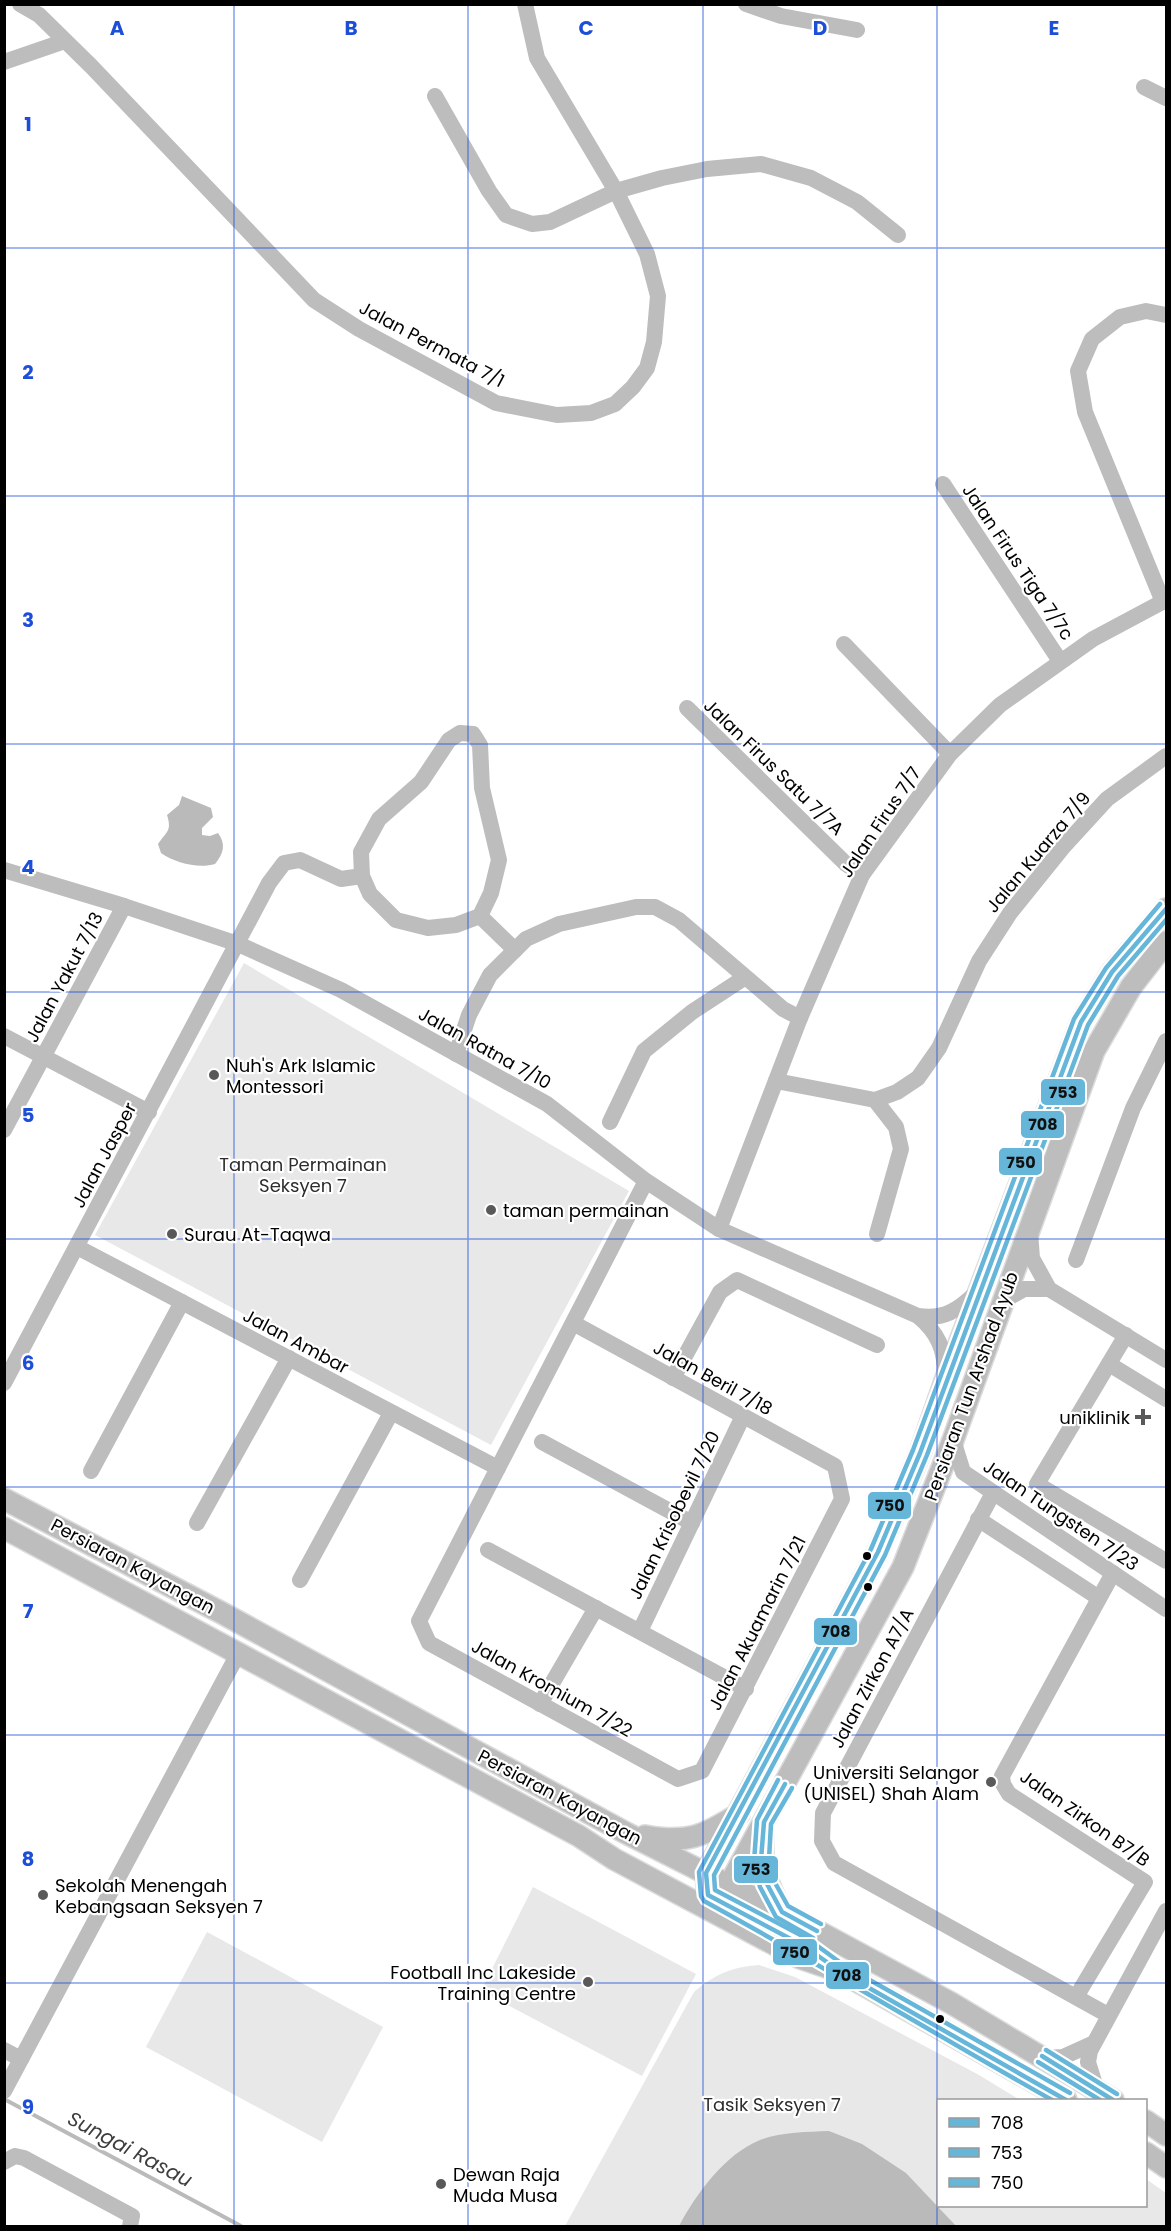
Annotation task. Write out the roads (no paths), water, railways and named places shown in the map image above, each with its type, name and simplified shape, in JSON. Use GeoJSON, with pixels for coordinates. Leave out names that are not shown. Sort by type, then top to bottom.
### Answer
{"type":"FeatureCollection","features":[{"type":"Feature","properties":{"kind":"main road","name":"Persiaran Tun Arshad Ayub"},"geometry":{"type":"LineString","coordinates":[[706,1873],[878,1552],[920,1453],[1081,1022],[1112,972],[1167,909]]}},
{"type":"Feature","properties":{"kind":"main road","name":"Persiaran Tun Arshad Ayub"},"geometry":{"type":"LineString","coordinates":[[729,1885],[903,1567],[953,1440],[1001,1302],[1094,1051],[1131,987],[1167,942]]}},
{"type":"Feature","properties":{"kind":"main road","name":"Persiaran Kayangan"},"geometry":{"type":"LineString","coordinates":[[4,1499],[222,1613],[626,1833],[782,1912],[951,2002],[1105,2096]]}},
{"type":"Feature","properties":{"kind":"main road","name":"Persiaran Kayangan"},"geometry":{"type":"LineString","coordinates":[[4,1528],[239,1652],[579,1836],[614,1859],[800,1958],[841,1972],[1064,2099]]}},
{"type":"Feature","properties":{"kind":"main road"},"geometry":{"type":"LineString","coordinates":[[626,1833],[661,1839],[695,1838],[739,1814]]}},
{"type":"Feature","properties":{"kind":"main road"},"geometry":{"type":"LineString","coordinates":[[764,1822],[761,1860],[767,1884],[782,1912]]}},
{"type":"Feature","properties":{"kind":"main road"},"geometry":{"type":"LineString","coordinates":[[579,1836],[626,1852],[804,1946],[841,1972]]}},
{"type":"Feature","properties":{"kind":"main road"},"geometry":{"type":"LineString","coordinates":[[706,1873],[708,1895]]}},
{"type":"Feature","properties":{"kind":"main road"},"geometry":{"type":"LineString","coordinates":[[708,1895],[729,1885]]}},
{"type":"Feature","properties":{"kind":"main road"},"geometry":{"type":"LineString","coordinates":[[1147,2122],[1167,2135]]}},
{"type":"Feature","properties":{"kind":"main road"},"geometry":{"type":"LineString","coordinates":[[1147,2154],[1167,2167]]}},
{"type":"Feature","properties":{"kind":"street","name":"Jalan Permata 7/1"},"geometry":{"type":"LineString","coordinates":[[20,4],[39,15],[65,41],[314,300],[359,329],[496,403],[557,415],[591,413],[615,404],[633,387],[647,368],[654,342],[658,296],[647,254],[616,191],[537,58],[525,4]]}},
{"type":"Feature","properties":{"kind":"street"},"geometry":{"type":"LineString","coordinates":[[746,4],[781,16],[857,30]]}},
{"type":"Feature","properties":{"kind":"street"},"geometry":{"type":"LineString","coordinates":[[4,62],[65,41]]}},
{"type":"Feature","properties":{"kind":"street"},"geometry":{"type":"LineString","coordinates":[[1144,87],[1167,98]]}},
{"type":"Feature","properties":{"kind":"street"},"geometry":{"type":"LineString","coordinates":[[435,96],[489,191],[506,214],[532,225],[550,222],[616,191],[707,169],[761,164],[811,178],[856,202],[898,235]]}},
{"type":"Feature","properties":{"kind":"street"},"geometry":{"type":"LineString","coordinates":[[1165,601],[1085,412],[1078,372],[1092,339],[1120,317],[1146,311],[1167,315]]}},
{"type":"Feature","properties":{"kind":"street","name":"Jalan Firus Tiga 7/7c"},"geometry":{"type":"LineString","coordinates":[[943,484],[1060,661]]}},
{"type":"Feature","properties":{"kind":"street","name":"Jalan Firus 7/7"},"geometry":{"type":"LineString","coordinates":[[719,1229],[800,1018],[862,875],[950,754],[1000,705],[1093,639],[1165,601]]}},
{"type":"Feature","properties":{"kind":"street"},"geometry":{"type":"LineString","coordinates":[[844,644],[950,754]]}},
{"type":"Feature","properties":{"kind":"street","name":"Jalan Firus Satu 7/7A"},"geometry":{"type":"LineString","coordinates":[[687,708],[846,864],[862,875]]}},
{"type":"Feature","properties":{"kind":"street"},"geometry":{"type":"LineString","coordinates":[[460,733],[474,734],[480,745],[482,788],[499,860],[491,892],[480,916],[456,925],[428,928],[396,920],[370,894],[362,876],[361,852],[379,819],[421,782],[449,740],[460,733]]}},
{"type":"Feature","properties":{"kind":"street","name":"Jalan Kuarza 7/9"},"geometry":{"type":"LineString","coordinates":[[874,1100],[897,1092],[918,1078],[939,1048],[979,961],[1010,913],[1064,846],[1107,799],[1167,756]]}},
{"type":"Feature","properties":{"kind":"street","name":"Jalan Jasper"},"geometry":{"type":"LineString","coordinates":[[4,1383],[269,883],[284,863],[300,860],[341,879],[362,876]]}},
{"type":"Feature","properties":{"kind":"street","name":"Jalan Ratna 7/10"},"geometry":{"type":"LineString","coordinates":[[4,870],[124,906],[238,944],[341,990],[547,1104],[646,1181],[719,1229],[918,1316],[930,1318],[949,1315],[979,1290]]}},
{"type":"Feature","properties":{"kind":"street","name":"Jalan Yakut 7/13"},"geometry":{"type":"LineString","coordinates":[[4,1130],[124,906]]}},
{"type":"Feature","properties":{"kind":"street"},"geometry":{"type":"LineString","coordinates":[[456,1054],[469,1015],[490,975],[526,939],[559,924],[636,907],[655,907],[679,920],[705,940],[744,978],[783,1010],[800,1018]]}},
{"type":"Feature","properties":{"kind":"street"},"geometry":{"type":"LineString","coordinates":[[480,916],[515,950]]}},
{"type":"Feature","properties":{"kind":"street"},"geometry":{"type":"LineString","coordinates":[[610,1122],[644,1051],[692,1012],[744,978]]}},
{"type":"Feature","properties":{"kind":"street"},"geometry":{"type":"LineString","coordinates":[[4,1036],[148,1112]]}},
{"type":"Feature","properties":{"kind":"street"},"geometry":{"type":"LineString","coordinates":[[1076,1260],[1133,1108],[1167,1041]]}},
{"type":"Feature","properties":{"kind":"street"},"geometry":{"type":"LineString","coordinates":[[776,1081],[874,1100],[897,1127],[902,1149],[877,1234]]}},
{"type":"Feature","properties":{"kind":"street"},"geometry":{"type":"LineString","coordinates":[[498,1468],[646,1181]]}},
{"type":"Feature","properties":{"kind":"street"},"geometry":{"type":"LineString","coordinates":[[1031,1222],[1032,1258],[1049,1289],[1167,1360]]}},
{"type":"Feature","properties":{"kind":"street","name":"Jalan Ambar"},"geometry":{"type":"LineString","coordinates":[[77,1247],[498,1468]]}},
{"type":"Feature","properties":{"kind":"street"},"geometry":{"type":"LineString","coordinates":[[673,1378],[720,1292],[737,1280],[877,1345]]}},
{"type":"Feature","properties":{"kind":"street"},"geometry":{"type":"LineString","coordinates":[[1001,1302],[1024,1289],[1049,1289]]}},
{"type":"Feature","properties":{"kind":"street"},"geometry":{"type":"LineString","coordinates":[[91,1471],[182,1302]]}},
{"type":"Feature","properties":{"kind":"street","name":"Jalan Ratna 7/10"},"geometry":{"type":"LineString","coordinates":[[918,1316],[931,1328],[943,1351],[945,1382]]}},
{"type":"Feature","properties":{"kind":"street","name":"Jalan Beril 7/18"},"geometry":{"type":"LineString","coordinates":[[573,1323],[835,1466]]}},
{"type":"Feature","properties":{"kind":"street"},"geometry":{"type":"LineString","coordinates":[[1126,1335],[1037,1484],[1167,1561]]}},
{"type":"Feature","properties":{"kind":"street"},"geometry":{"type":"LineString","coordinates":[[197,1524],[288,1358]]}},
{"type":"Feature","properties":{"kind":"street"},"geometry":{"type":"LineString","coordinates":[[1109,1364],[1167,1399]]}},
{"type":"Feature","properties":{"kind":"street"},"geometry":{"type":"LineString","coordinates":[[300,1580],[392,1413]]}},
{"type":"Feature","properties":{"kind":"street","name":"Jalan Krisobevil 7/20"},"geometry":{"type":"LineString","coordinates":[[640,1631],[743,1416]]}},
{"type":"Feature","properties":{"kind":"street","name":"Jalan Tungsten 7/23"},"geometry":{"type":"LineString","coordinates":[[953,1440],[963,1472],[1167,1609]]}},
{"type":"Feature","properties":{"kind":"street"},"geometry":{"type":"LineString","coordinates":[[542,1443],[692,1523]]}},
{"type":"Feature","properties":{"kind":"street","name":"Jalan Akuamarin 7/21"},"geometry":{"type":"LineString","coordinates":[[678,1779],[702,1771],[842,1499],[835,1466]]}},
{"type":"Feature","properties":{"kind":"street","name":"Jalan Kromium 7/22"},"geometry":{"type":"LineString","coordinates":[[498,1468],[419,1622],[429,1643],[678,1779]]}},
{"type":"Feature","properties":{"kind":"street"},"geometry":{"type":"LineString","coordinates":[[936,1483],[963,1472]]}},
{"type":"Feature","properties":{"kind":"street","name":"Jalan Zirkon A7/A"},"geometry":{"type":"LineString","coordinates":[[993,1493],[823,1813],[822,1841],[834,1863],[1108,2015]]}},
{"type":"Feature","properties":{"kind":"street"},"geometry":{"type":"LineString","coordinates":[[978,1519],[1099,1598],[1113,1574]]}},
{"type":"Feature","properties":{"kind":"street"},"geometry":{"type":"LineString","coordinates":[[488,1550],[746,1689]]}},
{"type":"Feature","properties":{"kind":"street","name":"Jalan Zirkon B7/B"},"geometry":{"type":"LineString","coordinates":[[1076,1997],[1145,1882],[1009,1794],[1003,1784],[1002,1776],[1099,1598]]}},
{"type":"Feature","properties":{"kind":"street"},"geometry":{"type":"LineString","coordinates":[[540,1704],[596,1608]]}},
{"type":"Feature","properties":{"kind":"street"},"geometry":{"type":"LineString","coordinates":[[7,2085],[239,1652]]}},
{"type":"Feature","properties":{"kind":"street"},"geometry":{"type":"LineString","coordinates":[[1105,2096],[1088,2062],[1094,2043],[1167,1911]]}},
{"type":"Feature","properties":{"kind":"street"},"geometry":{"type":"LineString","coordinates":[[1046,2058],[1063,2057],[1094,2043]]}},
{"type":"Feature","properties":{"kind":"street"},"geometry":{"type":"LineString","coordinates":[[4,2050],[21,2059]]}},
{"type":"Feature","properties":{"kind":"street"},"geometry":{"type":"LineString","coordinates":[[4,2162],[15,2156],[34,2163],[132,2216],[130,2226]]}},
{"type":"Feature","properties":{"kind":"waterway","name":"Sungai Rasau"},"geometry":{"type":"LineString","coordinates":[[4,2099],[241,2226]]}},
{"type":"Feature","properties":{"kind":"place","name":"Nuh's Ark Islamic Montessori"},"geometry":{"type":"Point","coordinates":[214,1075]}},
{"type":"Feature","properties":{"kind":"place","name":"taman permainan"},"geometry":{"type":"Point","coordinates":[491,1210]}},
{"type":"Feature","properties":{"kind":"place","name":"Surau At-Taqwa"},"geometry":{"type":"Point","coordinates":[172,1234]}},
{"type":"Feature","properties":{"kind":"place","name":"uniklinik"},"geometry":{"type":"Point","coordinates":[1143,1417]}},
{"type":"Feature","properties":{"kind":"place","name":"Universiti Selangor (UNISEL) Shah Alam"},"geometry":{"type":"Point","coordinates":[991,1782]}},
{"type":"Feature","properties":{"kind":"place","name":"Sekolah Menengah Kebangsaan Seksyen 7"},"geometry":{"type":"Point","coordinates":[43,1895]}},
{"type":"Feature","properties":{"kind":"place","name":"Football Inc Lakeside Training Centre"},"geometry":{"type":"Point","coordinates":[588,1982]}},
{"type":"Feature","properties":{"kind":"place","name":"Dewan Raja Muda Musa"},"geometry":{"type":"Point","coordinates":[441,2184]}},
{"type":"Feature","properties":{"kind":"park label","name":"Taman Permainan Seksyen 7"},"geometry":{"type":"Point","coordinates":[303,1174]}},
{"type":"Feature","properties":{"kind":"park label","name":"Tasik Seksyen 7"},"geometry":{"type":"Point","coordinates":[772,2104]}}]}
